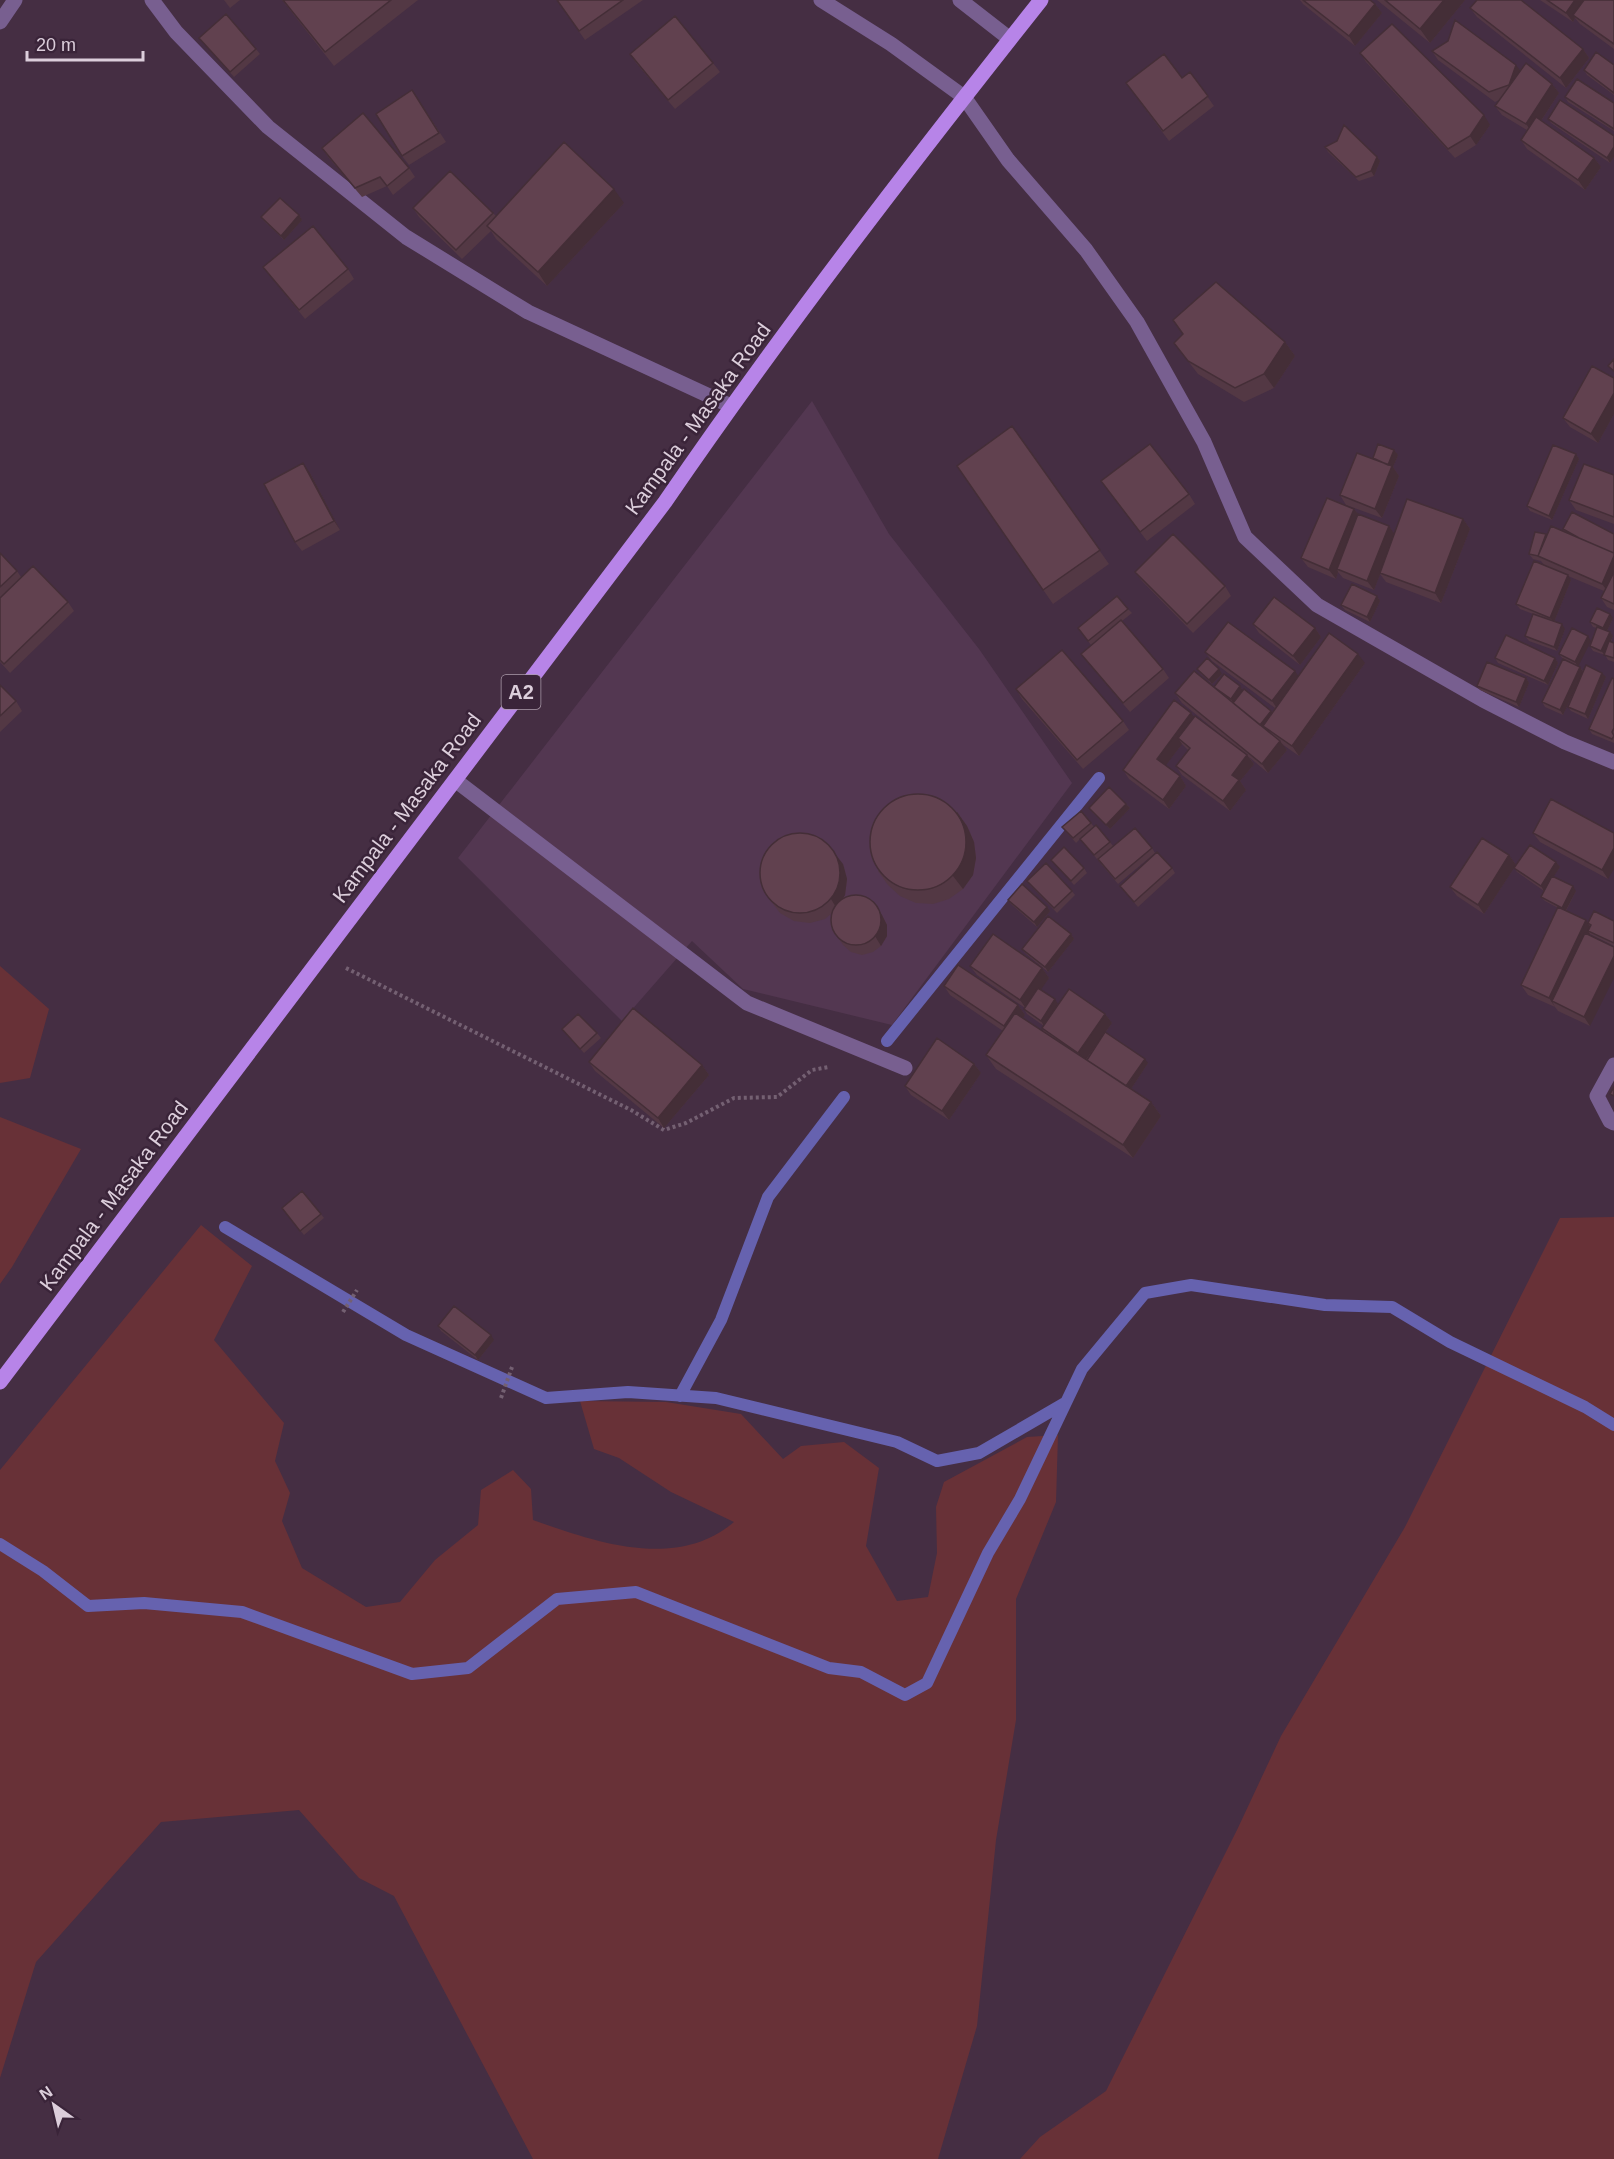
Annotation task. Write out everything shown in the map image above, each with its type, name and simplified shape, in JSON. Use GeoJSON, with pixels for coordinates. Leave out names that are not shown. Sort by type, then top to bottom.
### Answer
{"type":"FeatureCollection","features":[{"type":"Feature","properties":{"kind":"main road","name":"Kampala - Masaka Road"},"geometry":{"type":"LineString","coordinates":[[0,1382],[665,502],[731,406],[964,97],[1041,0]]}},
{"type":"Feature","properties":{"kind":"street"},"geometry":{"type":"LineString","coordinates":[[0,22],[15,0]]}},
{"type":"Feature","properties":{"kind":"street"},"geometry":{"type":"LineString","coordinates":[[152,0],[176,32],[268,127],[406,237],[528,312],[731,406]]}},
{"type":"Feature","properties":{"kind":"street"},"geometry":{"type":"LineString","coordinates":[[821,0],[891,44],[964,97],[986,133],[1086,250],[1137,322],[1204,442],[1245,537],[1317,604],[1483,700],[1565,741],[1614,762]]}},
{"type":"Feature","properties":{"kind":"street"},"geometry":{"type":"LineString","coordinates":[[960,0],[1010,39]]}},
{"type":"Feature","properties":{"kind":"street"},"geometry":{"type":"LineString","coordinates":[[455,780],[747,1003],[905,1068]]}},
{"type":"Feature","properties":{"kind":"street"},"geometry":{"type":"LineString","coordinates":[[1614,1065],[1597,1096],[1610,1121],[1614,1123]]}},
{"type":"Feature","properties":{"kind":"path"},"geometry":{"type":"LineString","coordinates":[[321,955],[631,1110],[664,1130],[686,1123],[734,1098],[777,1097],[812,1070],[832,1066]]}},
{"type":"Feature","properties":{"kind":"path"},"geometry":{"type":"LineString","coordinates":[[343,1312],[357,1290]]}},
{"type":"Feature","properties":{"kind":"path"},"geometry":{"type":"LineString","coordinates":[[501,1398],[512,1368]]}},
{"type":"Feature","properties":{"kind":"shaded area"},"geometry":{"type":"Polygon","coordinates":[[[812,401],[889,534],[979,649],[1072,783],[892,1025],[743,989],[692,941],[622,1021],[458,858],[812,401]]]}},
{"type":"Feature","properties":{"kind":"shaded area"},"geometry":{"type":"Polygon","coordinates":[[[0,966],[49,1009],[30,1078],[0,1083],[0,966]]]}},
{"type":"Feature","properties":{"kind":"shaded area"},"geometry":{"type":"Polygon","coordinates":[[[0,1117],[81,1149],[0,1284],[0,1117]]]}},
{"type":"Feature","properties":{"kind":"shaded area"},"geometry":{"type":"Polygon","coordinates":[[[1614,1217],[1614,2159],[1020,2159],[1040,2137],[1106,2091],[1237,1830],[1281,1736],[1405,1527],[1560,1218],[1614,1217]]]}},
{"type":"Feature","properties":{"kind":"shaded area"},"geometry":{"type":"Polygon","coordinates":[[[201,1225],[252,1266],[214,1340],[284,1423],[275,1461],[290,1493],[282,1521],[302,1568],[366,1607],[400,1602],[435,1560],[478,1525],[481,1490],[513,1470],[531,1489],[533,1520],[609,1543],[635,1548],[662,1549],[687,1545],[712,1537],[734,1522],[671,1492],[619,1458],[594,1449],[580,1401],[666,1402],[741,1414],[783,1459],[801,1446],[844,1442],[879,1468],[866,1546],[897,1601],[928,1597],[937,1553],[936,1507],[944,1482],[1027,1437],[1058,1435],[1056,1502],[1016,1599],[1016,1720],[996,1840],[977,2026],[938,2159],[533,2159],[394,1896],[359,1878],[299,1810],[161,1822],[36,1962],[0,2078],[0,1470],[201,1225]]]}},
{"type":"Feature","properties":{"kind":"building"},"geometry":{"type":"Polygon","coordinates":[[[283,0],[391,0],[325,52],[283,0]]]}},
{"type":"Feature","properties":{"kind":"building"},"geometry":{"type":"Polygon","coordinates":[[[557,0],[623,0],[579,31],[557,0]]]}},
{"type":"Feature","properties":{"kind":"building"},"geometry":{"type":"Polygon","coordinates":[[[1303,0],[1370,0],[1375,4],[1349,36],[1303,0]]]}},
{"type":"Feature","properties":{"kind":"building"},"geometry":{"type":"Polygon","coordinates":[[[1385,0],[1444,0],[1420,29],[1385,0]]]}},
{"type":"Feature","properties":{"kind":"building"},"geometry":{"type":"Polygon","coordinates":[[[1477,0],[1521,0],[1583,49],[1560,78],[1470,8],[1477,0]]]}},
{"type":"Feature","properties":{"kind":"building"},"geometry":{"type":"Polygon","coordinates":[[[1547,0],[1575,0],[1566,13],[1547,0]]]}},
{"type":"Feature","properties":{"kind":"building"},"geometry":{"type":"Polygon","coordinates":[[[1584,0],[1614,0],[1614,44],[1573,15],[1584,0]]]}},
{"type":"Feature","properties":{"kind":"building"},"geometry":{"type":"Polygon","coordinates":[[[226,14],[256,49],[230,72],[199,38],[226,14]]]}},
{"type":"Feature","properties":{"kind":"building"},"geometry":{"type":"Polygon","coordinates":[[[675,16],[713,63],[668,100],[630,54],[675,16]]]}},
{"type":"Feature","properties":{"kind":"building"},"geometry":{"type":"Polygon","coordinates":[[[1455,20],[1516,65],[1509,85],[1489,92],[1432,51],[1448,41],[1455,20]]]}},
{"type":"Feature","properties":{"kind":"building"},"geometry":{"type":"Polygon","coordinates":[[[1392,24],[1484,115],[1470,136],[1448,149],[1360,53],[1392,24]]]}},
{"type":"Feature","properties":{"kind":"building"},"geometry":{"type":"Polygon","coordinates":[[[1596,52],[1614,65],[1614,93],[1584,70],[1596,52]]]}},
{"type":"Feature","properties":{"kind":"building"},"geometry":{"type":"Polygon","coordinates":[[[1164,54],[1182,78],[1190,72],[1208,96],[1163,131],[1126,83],[1164,54]]]}},
{"type":"Feature","properties":{"kind":"building"},"geometry":{"type":"Polygon","coordinates":[[[1526,63],[1552,84],[1526,124],[1495,106],[1526,63]]]}},
{"type":"Feature","properties":{"kind":"building"},"geometry":{"type":"Polygon","coordinates":[[[1577,79],[1614,103],[1614,129],[1565,97],[1577,79]]]}},
{"type":"Feature","properties":{"kind":"building"},"geometry":{"type":"Polygon","coordinates":[[[412,90],[439,133],[402,156],[376,114],[412,90]]]}},
{"type":"Feature","properties":{"kind":"building"},"geometry":{"type":"Polygon","coordinates":[[[1560,100],[1614,136],[1614,147],[1607,158],[1548,119],[1560,100]]]}},
{"type":"Feature","properties":{"kind":"building"},"geometry":{"type":"Polygon","coordinates":[[[363,113],[409,168],[387,186],[380,177],[355,188],[322,148],[363,113]]]}},
{"type":"Feature","properties":{"kind":"building"},"geometry":{"type":"Polygon","coordinates":[[[1536,117],[1594,158],[1578,180],[1521,140],[1536,117]]]}},
{"type":"Feature","properties":{"kind":"building"},"geometry":{"type":"Polygon","coordinates":[[[1344,125],[1377,157],[1371,171],[1356,177],[1325,147],[1337,141],[1344,125]]]}},
{"type":"Feature","properties":{"kind":"building"},"geometry":{"type":"Polygon","coordinates":[[[564,142],[614,189],[538,272],[487,226],[564,142]]]}},
{"type":"Feature","properties":{"kind":"building"},"geometry":{"type":"Polygon","coordinates":[[[450,171],[493,213],[456,250],[413,208],[450,171]]]}},
{"type":"Feature","properties":{"kind":"building"},"geometry":{"type":"Polygon","coordinates":[[[280,198],[299,215],[281,236],[261,217],[280,198]]]}},
{"type":"Feature","properties":{"kind":"building"},"geometry":{"type":"Polygon","coordinates":[[[313,226],[348,269],[299,310],[263,267],[313,226]]]}},
{"type":"Feature","properties":{"kind":"building"},"geometry":{"type":"Polygon","coordinates":[[[1216,282],[1285,342],[1264,374],[1235,388],[1188,361],[1174,343],[1183,334],[1173,320],[1216,282]]]}},
{"type":"Feature","properties":{"kind":"building"},"geometry":{"type":"Polygon","coordinates":[[[1614,359],[1614,371],[1608,366],[1614,359]]]}},
{"type":"Feature","properties":{"kind":"building"},"geometry":{"type":"Polygon","coordinates":[[[1592,366],[1614,378],[1614,393],[1591,434],[1563,418],[1592,366]]]}},
{"type":"Feature","properties":{"kind":"building"},"geometry":{"type":"Polygon","coordinates":[[[1012,426],[1100,550],[1043,590],[957,466],[1012,426]]]}},
{"type":"Feature","properties":{"kind":"building"},"geometry":{"type":"Polygon","coordinates":[[[1150,444],[1189,494],[1140,532],[1101,481],[1150,444]]]}},
{"type":"Feature","properties":{"kind":"building"},"geometry":{"type":"Polygon","coordinates":[[[1378,444],[1394,450],[1388,465],[1373,458],[1378,444]]]}},
{"type":"Feature","properties":{"kind":"building"},"geometry":{"type":"Polygon","coordinates":[[[1553,445],[1576,454],[1549,516],[1527,506],[1553,445]]]}},
{"type":"Feature","properties":{"kind":"building"},"geometry":{"type":"Polygon","coordinates":[[[1357,453],[1392,466],[1375,509],[1340,495],[1357,453]]]}},
{"type":"Feature","properties":{"kind":"building"},"geometry":{"type":"Polygon","coordinates":[[[303,463],[334,521],[295,542],[264,484],[303,463]]]}},
{"type":"Feature","properties":{"kind":"building"},"geometry":{"type":"Polygon","coordinates":[[[1584,464],[1614,475],[1614,517],[1569,500],[1584,464]]]}},
{"type":"Feature","properties":{"kind":"building"},"geometry":{"type":"Polygon","coordinates":[[[1327,498],[1354,509],[1329,570],[1301,558],[1327,498]]]}},
{"type":"Feature","properties":{"kind":"building"},"geometry":{"type":"Polygon","coordinates":[[[1407,499],[1463,519],[1435,593],[1380,573],[1407,499]]]}},
{"type":"Feature","properties":{"kind":"building"},"geometry":{"type":"Polygon","coordinates":[[[1572,512],[1614,534],[1614,553],[1563,529],[1572,512]]]}},
{"type":"Feature","properties":{"kind":"building"},"geometry":{"type":"Polygon","coordinates":[[[1358,514],[1389,526],[1367,581],[1337,569],[1358,514]]]}},
{"type":"Feature","properties":{"kind":"building"},"geometry":{"type":"Polygon","coordinates":[[[1551,526],[1614,553],[1602,584],[1538,556],[1551,526]]]}},
{"type":"Feature","properties":{"kind":"building"},"geometry":{"type":"Polygon","coordinates":[[[1535,532],[1546,534],[1538,556],[1529,554],[1535,532]]]}},
{"type":"Feature","properties":{"kind":"building"},"geometry":{"type":"Polygon","coordinates":[[[1173,534],[1225,586],[1187,624],[1135,572],[1173,534]]]}},
{"type":"Feature","properties":{"kind":"building"},"geometry":{"type":"Polygon","coordinates":[[[0,553],[17,571],[0,587],[0,553]]]}},
{"type":"Feature","properties":{"kind":"building"},"geometry":{"type":"Polygon","coordinates":[[[1534,561],[1568,575],[1550,618],[1516,604],[1534,561]]]}},
{"type":"Feature","properties":{"kind":"building"},"geometry":{"type":"Polygon","coordinates":[[[33,566],[68,602],[4,664],[0,660],[0,598],[33,566]]]}},
{"type":"Feature","properties":{"kind":"building"},"geometry":{"type":"Polygon","coordinates":[[[1614,572],[1614,604],[1601,598],[1614,572]]]}},
{"type":"Feature","properties":{"kind":"building"},"geometry":{"type":"Polygon","coordinates":[[[1352,584],[1377,596],[1367,617],[1341,605],[1352,584]]]}},
{"type":"Feature","properties":{"kind":"building"},"geometry":{"type":"Polygon","coordinates":[[[1117,596],[1128,609],[1088,641],[1078,628],[1117,596]]]}},
{"type":"Feature","properties":{"kind":"building"},"geometry":{"type":"Polygon","coordinates":[[[1274,597],[1315,628],[1293,656],[1253,624],[1274,597]]]}},
{"type":"Feature","properties":{"kind":"building"},"geometry":{"type":"Polygon","coordinates":[[[1597,608],[1610,614],[1603,628],[1590,622],[1597,608]]]}},
{"type":"Feature","properties":{"kind":"building"},"geometry":{"type":"Polygon","coordinates":[[[1533,614],[1562,624],[1554,647],[1525,636],[1533,614]]]}},
{"type":"Feature","properties":{"kind":"building"},"geometry":{"type":"Polygon","coordinates":[[[1121,620],[1163,669],[1123,703],[1081,654],[1121,620]]]}},
{"type":"Feature","properties":{"kind":"building"},"geometry":{"type":"Polygon","coordinates":[[[1228,622],[1295,671],[1272,701],[1205,652],[1228,622]]]}},
{"type":"Feature","properties":{"kind":"building"},"geometry":{"type":"Polygon","coordinates":[[[1597,627],[1610,632],[1601,651],[1590,646],[1597,627]]]}},
{"type":"Feature","properties":{"kind":"building"},"geometry":{"type":"Polygon","coordinates":[[[1572,628],[1588,636],[1575,662],[1559,654],[1572,628]]]}},
{"type":"Feature","properties":{"kind":"building"},"geometry":{"type":"Polygon","coordinates":[[[1329,633],[1358,654],[1292,746],[1263,726],[1329,633]]]}},
{"type":"Feature","properties":{"kind":"building"},"geometry":{"type":"Polygon","coordinates":[[[1506,635],[1555,658],[1544,681],[1495,658],[1506,635]]]}},
{"type":"Feature","properties":{"kind":"building"},"geometry":{"type":"Polygon","coordinates":[[[1609,641],[1614,643],[1614,658],[1604,655],[1609,641]]]}},
{"type":"Feature","properties":{"kind":"building"},"geometry":{"type":"Polygon","coordinates":[[[1062,650],[1123,721],[1077,760],[1016,689],[1062,650]]]}},
{"type":"Feature","properties":{"kind":"building"},"geometry":{"type":"Polygon","coordinates":[[[1207,658],[1219,669],[1209,680],[1197,669],[1207,658]]]}},
{"type":"Feature","properties":{"kind":"building"},"geometry":{"type":"Polygon","coordinates":[[[1563,659],[1580,667],[1560,710],[1542,702],[1563,659]]]}},
{"type":"Feature","properties":{"kind":"building"},"geometry":{"type":"Polygon","coordinates":[[[1487,662],[1526,678],[1516,702],[1477,686],[1487,662]]]}},
{"type":"Feature","properties":{"kind":"building"},"geometry":{"type":"Polygon","coordinates":[[[1586,665],[1602,673],[1585,714],[1568,707],[1586,665]]]}},
{"type":"Feature","properties":{"kind":"building"},"geometry":{"type":"Polygon","coordinates":[[[1194,671],[1280,741],[1262,764],[1175,693],[1194,671]]]}},
{"type":"Feature","properties":{"kind":"building"},"geometry":{"type":"Polygon","coordinates":[[[1224,674],[1240,686],[1231,699],[1214,687],[1224,674]]]}},
{"type":"Feature","properties":{"kind":"building"},"geometry":{"type":"Polygon","coordinates":[[[1612,678],[1614,679],[1614,728],[1612,732],[1614,736],[1612,739],[1589,729],[1612,678]]]}},
{"type":"Feature","properties":{"kind":"building"},"geometry":{"type":"Polygon","coordinates":[[[0,685],[16,701],[0,716],[0,685]]]}},
{"type":"Feature","properties":{"kind":"building"},"geometry":{"type":"Polygon","coordinates":[[[1244,689],[1271,711],[1260,725],[1233,703],[1244,689]]]}},
{"type":"Feature","properties":{"kind":"building"},"geometry":{"type":"Polygon","coordinates":[[[1174,700],[1191,713],[1157,759],[1180,776],[1163,800],[1123,770],[1174,700]]]}},
{"type":"Feature","properties":{"kind":"building"},"geometry":{"type":"Polygon","coordinates":[[[1195,716],[1247,755],[1232,775],[1239,780],[1223,801],[1176,766],[1190,748],[1178,738],[1195,716]]]}},
{"type":"Feature","properties":{"kind":"building"},"geometry":{"type":"Polygon","coordinates":[[[1109,787],[1126,804],[1106,825],[1089,808],[1109,787]]]}},
{"type":"Feature","properties":{"kind":"building"},"geometry":{"type":"Polygon","coordinates":[[[909,794],[927,794],[945,802],[958,815],[966,833],[963,861],[945,882],[927,890],[909,890],[891,882],[878,869],[870,851],[870,833],[878,815],[891,802],[909,794]]]}},
{"type":"Feature","properties":{"kind":"building"},"geometry":{"type":"Polygon","coordinates":[[[1551,799],[1614,833],[1614,848],[1602,870],[1533,833],[1551,799]]]}},
{"type":"Feature","properties":{"kind":"building"},"geometry":{"type":"Polygon","coordinates":[[[1081,811],[1091,823],[1073,838],[1062,827],[1081,811]]]}},
{"type":"Feature","properties":{"kind":"building"},"geometry":{"type":"Polygon","coordinates":[[[1096,825],[1110,842],[1094,855],[1080,839],[1096,825]]]}},
{"type":"Feature","properties":{"kind":"building"},"geometry":{"type":"Polygon","coordinates":[[[1135,828],[1152,848],[1115,879],[1098,859],[1135,828]]]}},
{"type":"Feature","properties":{"kind":"building"},"geometry":{"type":"Polygon","coordinates":[[[800,833],[815,836],[828,845],[837,858],[840,873],[837,888],[828,901],[815,910],[800,913],[785,910],[772,901],[763,888],[760,873],[763,858],[772,845],[785,836],[800,833]]]}},
{"type":"Feature","properties":{"kind":"building"},"geometry":{"type":"Polygon","coordinates":[[[1482,838],[1509,855],[1478,905],[1450,887],[1482,838]]]}},
{"type":"Feature","properties":{"kind":"building"},"geometry":{"type":"Polygon","coordinates":[[[1530,845],[1556,862],[1541,886],[1514,868],[1530,845]]]}},
{"type":"Feature","properties":{"kind":"building"},"geometry":{"type":"Polygon","coordinates":[[[1064,847],[1084,868],[1071,881],[1051,860],[1064,847]]]}},
{"type":"Feature","properties":{"kind":"building"},"geometry":{"type":"Polygon","coordinates":[[[1157,852],[1172,868],[1134,902],[1120,886],[1157,852]]]}},
{"type":"Feature","properties":{"kind":"building"},"geometry":{"type":"Polygon","coordinates":[[[1046,863],[1072,891],[1054,908],[1027,881],[1046,863]]]}},
{"type":"Feature","properties":{"kind":"building"},"geometry":{"type":"Polygon","coordinates":[[[1552,876],[1573,886],[1562,908],[1541,897],[1552,876]]]}},
{"type":"Feature","properties":{"kind":"building"},"geometry":{"type":"Polygon","coordinates":[[[1022,884],[1047,907],[1034,922],[1008,900],[1022,884]]]}},
{"type":"Feature","properties":{"kind":"building"},"geometry":{"type":"Polygon","coordinates":[[[856,895],[865,897],[876,906],[881,920],[879,929],[870,940],[856,945],[847,943],[836,934],[831,920],[833,911],[842,900],[856,895]]]}},
{"type":"Feature","properties":{"kind":"building"},"geometry":{"type":"Polygon","coordinates":[[[1558,907],[1586,920],[1549,998],[1521,985],[1558,907]]]}},
{"type":"Feature","properties":{"kind":"building"},"geometry":{"type":"Polygon","coordinates":[[[1594,911],[1614,921],[1614,943],[1588,931],[1591,925],[1588,923],[1594,911]]]}},
{"type":"Feature","properties":{"kind":"building"},"geometry":{"type":"Polygon","coordinates":[[[1048,916],[1071,934],[1045,967],[1022,949],[1048,916]]]}},
{"type":"Feature","properties":{"kind":"building"},"geometry":{"type":"Polygon","coordinates":[[[1585,933],[1614,947],[1614,956],[1584,1017],[1552,1001],[1585,933]]]}},
{"type":"Feature","properties":{"kind":"building"},"geometry":{"type":"Polygon","coordinates":[[[993,934],[1042,968],[1020,1000],[970,966],[993,934]]]}},
{"type":"Feature","properties":{"kind":"building"},"geometry":{"type":"Polygon","coordinates":[[[958,965],[1018,1005],[1004,1026],[944,986],[958,965]]]}},
{"type":"Feature","properties":{"kind":"building"},"geometry":{"type":"Polygon","coordinates":[[[1038,988],[1055,999],[1041,1021],[1024,1009],[1038,988]]]}},
{"type":"Feature","properties":{"kind":"building"},"geometry":{"type":"Polygon","coordinates":[[[1069,989],[1105,1014],[1078,1053],[1042,1028],[1069,989]]]}},
{"type":"Feature","properties":{"kind":"building"},"geometry":{"type":"Polygon","coordinates":[[[633,1008],[702,1065],[658,1118],[589,1062],[633,1008]]]}},
{"type":"Feature","properties":{"kind":"building"},"geometry":{"type":"Polygon","coordinates":[[[1015,1013],[1151,1102],[1123,1145],[986,1055],[1015,1013]]]}},
{"type":"Feature","properties":{"kind":"building"},"geometry":{"type":"Polygon","coordinates":[[[578,1014],[597,1033],[580,1049],[562,1029],[578,1014]]]}},
{"type":"Feature","properties":{"kind":"building"},"geometry":{"type":"Polygon","coordinates":[[[1105,1032],[1145,1059],[1126,1086],[1087,1060],[1105,1032]]]}},
{"type":"Feature","properties":{"kind":"building"},"geometry":{"type":"Polygon","coordinates":[[[937,1038],[974,1064],[942,1111],[905,1086],[937,1038]]]}},
{"type":"Feature","properties":{"kind":"building"},"geometry":{"type":"Polygon","coordinates":[[[302,1191],[321,1214],[300,1231],[282,1208],[302,1191]]]}},
{"type":"Feature","properties":{"kind":"building"},"geometry":{"type":"Polygon","coordinates":[[[454,1306],[491,1335],[475,1355],[438,1326],[454,1306]]]}},
{"type":"Feature","properties":{"kind":"waterway"},"geometry":{"type":"LineString","coordinates":[[887,1041],[1099,778]]}},
{"type":"Feature","properties":{"kind":"waterway"},"geometry":{"type":"LineString","coordinates":[[680,1396],[721,1320],[768,1197],[844,1097]]}},
{"type":"Feature","properties":{"kind":"waterway"},"geometry":{"type":"LineString","coordinates":[[225,1227],[406,1335],[546,1398],[628,1392],[716,1398],[897,1442],[937,1461],[979,1453],[1065,1403]]}},
{"type":"Feature","properties":{"kind":"waterway"},"geometry":{"type":"LineString","coordinates":[[0,1544],[43,1571],[88,1606],[144,1603],[242,1612],[412,1674],[468,1668],[557,1599],[636,1592],[829,1668],[861,1672],[905,1695],[927,1683],[988,1553],[1020,1499],[1082,1369],[1145,1293],[1191,1285],[1325,1305],[1392,1307],[1450,1342],[1585,1407],[1614,1425]]}}]}
